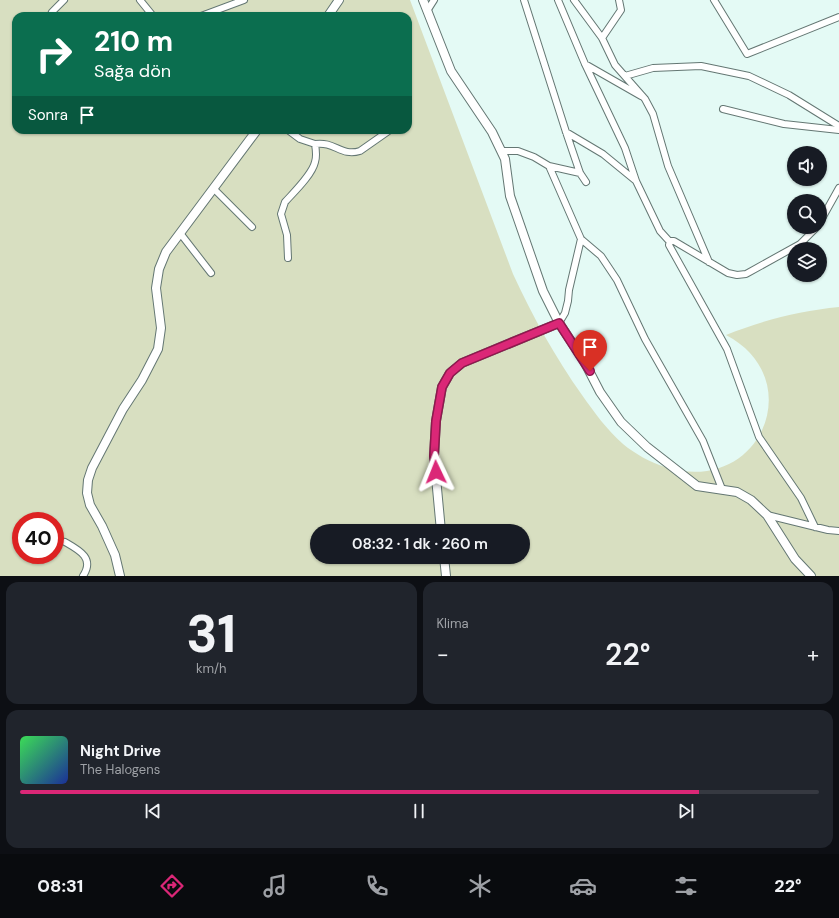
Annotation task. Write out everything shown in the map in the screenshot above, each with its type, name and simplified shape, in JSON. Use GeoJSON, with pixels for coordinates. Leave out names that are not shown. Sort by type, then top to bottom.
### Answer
{"type":"FeatureCollection","features":[{"type":"Feature","properties":{"kind":"street"},"geometry":{"type":"LineString","coordinates":[[52,12],[64,0]]}},
{"type":"Feature","properties":{"kind":"street"},"geometry":{"type":"LineString","coordinates":[[140,0],[150,12]]}},
{"type":"Feature","properties":{"kind":"street"},"geometry":{"type":"LineString","coordinates":[[212,12],[244,0]]}},
{"type":"Feature","properties":{"kind":"street"},"geometry":{"type":"LineString","coordinates":[[331,12],[339,0]]}},
{"type":"Feature","properties":{"kind":"street"},"geometry":{"type":"LineString","coordinates":[[423,0],[452,71],[492,132],[505,159],[510,196],[543,291],[559,323],[584,361],[600,392],[621,422],[647,447],[697,486],[737,492],[751,500],[767,515],[795,559],[811,576]]}},
{"type":"Feature","properties":{"kind":"street"},"geometry":{"type":"LineString","coordinates":[[427,12],[434,0]]}},
{"type":"Feature","properties":{"kind":"street"},"geometry":{"type":"LineString","coordinates":[[524,0],[566,132],[580,173],[586,182]]}},
{"type":"Feature","properties":{"kind":"street"},"geometry":{"type":"LineString","coordinates":[[558,0],[585,64],[625,148],[636,181],[660,231],[670,242],[670,246],[727,349],[759,437],[801,498],[815,527]]}},
{"type":"Feature","properties":{"kind":"street"},"geometry":{"type":"LineString","coordinates":[[574,0],[602,38],[615,65],[645,99],[652,114],[668,166],[709,262]]}},
{"type":"Feature","properties":{"kind":"street"},"geometry":{"type":"LineString","coordinates":[[602,38],[621,10],[619,0]]}},
{"type":"Feature","properties":{"kind":"street"},"geometry":{"type":"LineString","coordinates":[[714,0],[747,54],[839,17]]}},
{"type":"Feature","properties":{"kind":"street"},"geometry":{"type":"LineString","coordinates":[[585,64],[645,99]]}},
{"type":"Feature","properties":{"kind":"street"},"geometry":{"type":"LineString","coordinates":[[625,76],[653,68],[701,66],[749,76],[789,95],[839,126]]}},
{"type":"Feature","properties":{"kind":"street"},"geometry":{"type":"LineString","coordinates":[[723,109],[784,124],[839,130]]}},
{"type":"Feature","properties":{"kind":"street"},"geometry":{"type":"LineString","coordinates":[[566,132],[603,154],[636,181]]}},
{"type":"Feature","properties":{"kind":"street"},"geometry":{"type":"LineString","coordinates":[[120,576],[116,555],[90,505],[87,493],[88,480],[92,468],[123,409],[142,380],[158,349],[161,328],[156,288],[159,269],[166,252],[254,134]]}},
{"type":"Feature","properties":{"kind":"street"},"geometry":{"type":"LineString","coordinates":[[293,134],[300,139],[315,144],[329,144],[342,151],[355,152],[360,151],[384,134]]}},
{"type":"Feature","properties":{"kind":"street"},"geometry":{"type":"LineString","coordinates":[[288,258],[287,235],[282,208],[285,202],[311,172],[315,163],[315,144]]}},
{"type":"Feature","properties":{"kind":"street"},"geometry":{"type":"LineString","coordinates":[[501,151],[523,153],[534,157],[549,166],[580,173]]}},
{"type":"Feature","properties":{"kind":"street"},"geometry":{"type":"LineString","coordinates":[[549,166],[581,239],[601,256],[617,280],[645,339],[704,441],[722,489]]}},
{"type":"Feature","properties":{"kind":"street"},"geometry":{"type":"LineString","coordinates":[[827,209],[839,188]]}},
{"type":"Feature","properties":{"kind":"street"},"geometry":{"type":"LineString","coordinates":[[214,189],[252,227]]}},
{"type":"Feature","properties":{"kind":"street"},"geometry":{"type":"LineString","coordinates":[[180,233],[211,273]]}},
{"type":"Feature","properties":{"kind":"street"},"geometry":{"type":"LineString","coordinates":[[670,242],[674,241],[728,273],[737,275],[746,274],[800,244],[810,234]]}},
{"type":"Feature","properties":{"kind":"street"},"geometry":{"type":"LineString","coordinates":[[440,524],[434,456],[436,421],[442,387],[450,373],[462,363],[559,323],[565,313],[568,302],[569,290],[581,239]]}},
{"type":"Feature","properties":{"kind":"street"},"geometry":{"type":"LineString","coordinates":[[767,515],[839,532]]}},
{"type":"Feature","properties":{"kind":"street"},"geometry":{"type":"LineString","coordinates":[[828,530],[839,535]]}},
{"type":"Feature","properties":{"kind":"street"},"geometry":{"type":"LineString","coordinates":[[65,542],[80,550],[84,554],[87,565],[83,576]]}},
{"type":"Feature","properties":{"kind":"street"},"geometry":{"type":"LineString","coordinates":[[445,564],[446,576]]}},
{"type":"Feature","properties":{"kind":"green space"},"geometry":{"type":"Polygon","coordinates":[[[0,0],[410,0],[513,274],[528,306],[572,381],[606,427],[628,448],[659,465],[698,472],[726,465],[748,450],[763,429],[769,404],[765,378],[751,355],[726,335],[782,317],[839,307],[839,576],[0,576],[0,0]]]}},
{"type":"Feature","properties":{"kind":"route"},"geometry":{"type":"LineString","coordinates":[[436,472],[434,456],[436,421],[442,387],[450,373],[462,363],[559,323],[590,371]]}}]}
